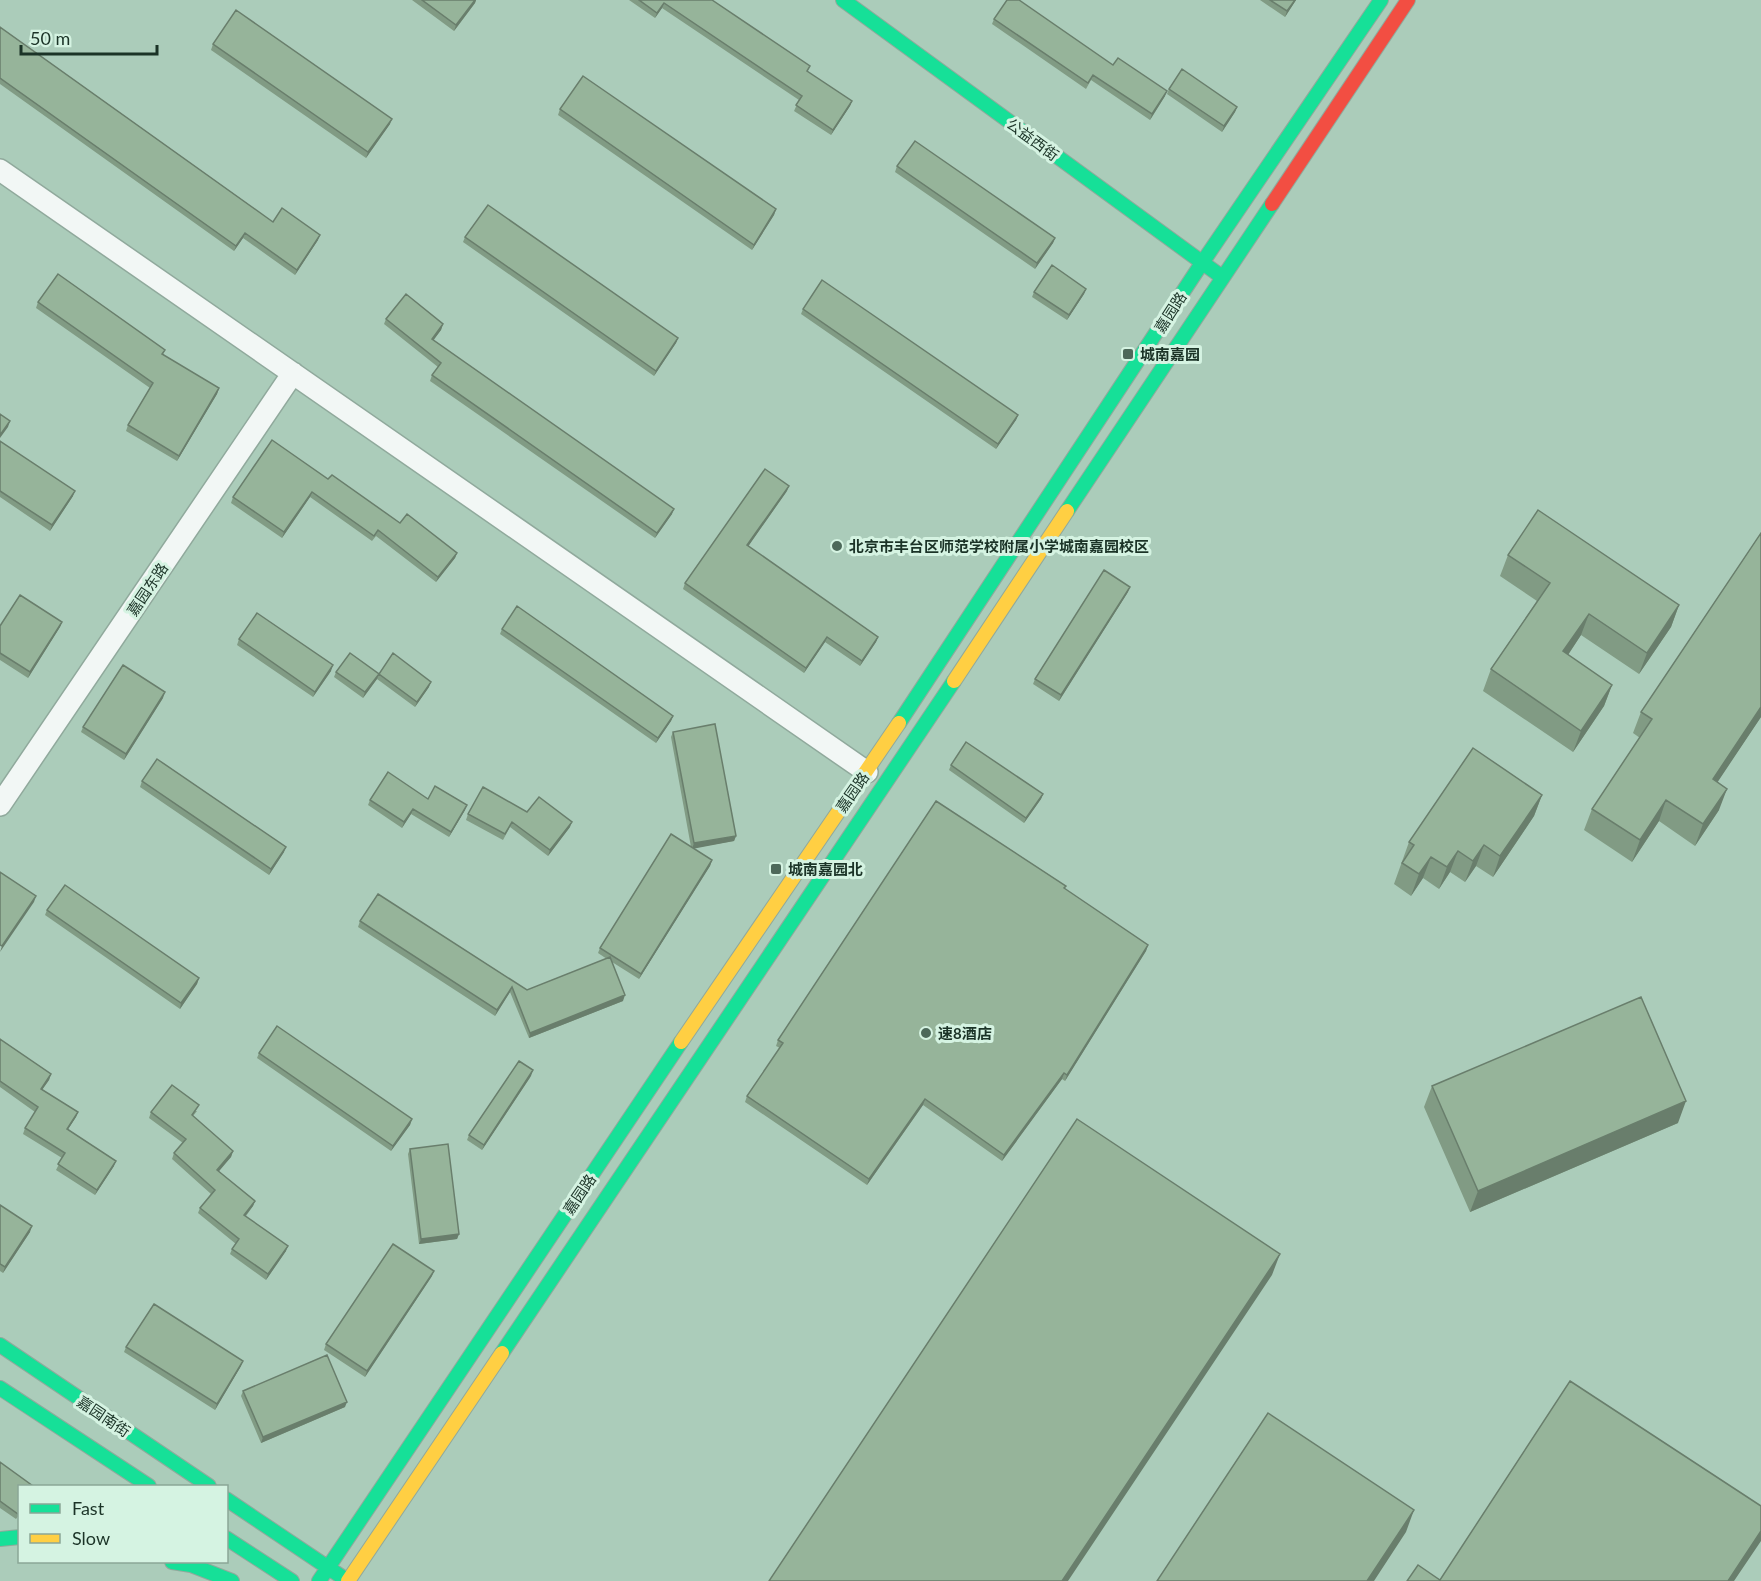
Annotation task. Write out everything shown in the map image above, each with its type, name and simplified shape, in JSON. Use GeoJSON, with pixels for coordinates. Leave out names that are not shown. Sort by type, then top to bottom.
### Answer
{"type":"FeatureCollection","features":[{"type":"Feature","properties":{"kind":"main road","name":"公益西街"},"geometry":{"type":"LineString","coordinates":[[843,0],[1223,277]]}},
{"type":"Feature","properties":{"kind":"main road","name":"嘉园路"},"geometry":{"type":"LineString","coordinates":[[319,1581],[777,901],[867,772],[1202,263],[1380,0]]}},
{"type":"Feature","properties":{"kind":"main road","name":"嘉园路"},"geometry":{"type":"LineString","coordinates":[[348,1581],[1408,0]]}},
{"type":"Feature","properties":{"kind":"main road","name":"嘉园南街"},"geometry":{"type":"LineString","coordinates":[[0,1345],[208,1485]]}},
{"type":"Feature","properties":{"kind":"main road"},"geometry":{"type":"LineString","coordinates":[[0,1388],[147,1485]]}},
{"type":"Feature","properties":{"kind":"main road"},"geometry":{"type":"LineString","coordinates":[[228,1500],[348,1581]]}},
{"type":"Feature","properties":{"kind":"main road"},"geometry":{"type":"LineString","coordinates":[[0,1539],[18,1537]]}},
{"type":"Feature","properties":{"kind":"main road"},"geometry":{"type":"LineString","coordinates":[[228,1539],[292,1581]]}},
{"type":"Feature","properties":{"kind":"main road"},"geometry":{"type":"LineString","coordinates":[[178,1563],[191,1565],[232,1581]]}},
{"type":"Feature","properties":{"kind":"street"},"geometry":{"type":"LineString","coordinates":[[0,170],[867,772]]}},
{"type":"Feature","properties":{"kind":"street","name":"嘉园东路"},"geometry":{"type":"LineString","coordinates":[[0,805],[293,374]]}},
{"type":"Feature","properties":{"kind":"building"},"geometry":{"type":"Polygon","coordinates":[[[422,0],[475,0],[456,25],[422,0]]]}},
{"type":"Feature","properties":{"kind":"building"},"geometry":{"type":"Polygon","coordinates":[[[639,0],[712,0],[810,66],[807,71],[852,101],[833,130],[796,105],[802,96],[664,3],[657,13],[639,0]]]}},
{"type":"Feature","properties":{"kind":"building"},"geometry":{"type":"Polygon","coordinates":[[[1007,0],[1019,0],[1113,65],[1118,58],[1167,91],[1152,114],[1093,75],[1088,83],[994,19],[1007,0]]]}},
{"type":"Feature","properties":{"kind":"building"},"geometry":{"type":"Polygon","coordinates":[[[1270,0],[1295,0],[1287,11],[1270,0]]]}},
{"type":"Feature","properties":{"kind":"building"},"geometry":{"type":"Polygon","coordinates":[[[236,10],[392,119],[368,152],[213,44],[236,10]]]}},
{"type":"Feature","properties":{"kind":"building"},"geometry":{"type":"Polygon","coordinates":[[[0,27],[273,222],[282,208],[320,235],[297,270],[245,233],[236,246],[0,78],[0,27]]]}},
{"type":"Feature","properties":{"kind":"building"},"geometry":{"type":"Polygon","coordinates":[[[1182,69],[1237,107],[1224,126],[1169,89],[1182,69]]]}},
{"type":"Feature","properties":{"kind":"building"},"geometry":{"type":"Polygon","coordinates":[[[583,76],[776,209],[754,245],[560,109],[583,76]]]}},
{"type":"Feature","properties":{"kind":"building"},"geometry":{"type":"Polygon","coordinates":[[[915,141],[1055,238],[1037,263],[897,166],[915,141]]]}},
{"type":"Feature","properties":{"kind":"building"},"geometry":{"type":"Polygon","coordinates":[[[488,205],[678,338],[656,371],[465,237],[488,205]]]}},
{"type":"Feature","properties":{"kind":"building"},"geometry":{"type":"Polygon","coordinates":[[[1052,265],[1086,289],[1069,315],[1034,292],[1052,265]]]}},
{"type":"Feature","properties":{"kind":"building"},"geometry":{"type":"Polygon","coordinates":[[[58,274],[165,350],[162,354],[219,388],[179,456],[128,425],[153,383],[38,302],[58,274]]]}},
{"type":"Feature","properties":{"kind":"building"},"geometry":{"type":"Polygon","coordinates":[[[822,280],[1018,415],[998,444],[803,309],[822,280]]]}},
{"type":"Feature","properties":{"kind":"building"},"geometry":{"type":"Polygon","coordinates":[[[406,294],[443,324],[432,339],[674,509],[657,533],[432,375],[441,363],[386,319],[406,294]]]}},
{"type":"Feature","properties":{"kind":"building"},"geometry":{"type":"Polygon","coordinates":[[[0,414],[10,421],[0,435],[0,414]]]}},
{"type":"Feature","properties":{"kind":"building"},"geometry":{"type":"Polygon","coordinates":[[[272,440],[328,479],[332,475],[400,523],[407,514],[457,553],[438,577],[378,530],[374,536],[312,492],[284,532],[233,497],[272,440]]]}},
{"type":"Feature","properties":{"kind":"building"},"geometry":{"type":"Polygon","coordinates":[[[0,441],[75,491],[52,525],[0,491],[0,441]]]}},
{"type":"Feature","properties":{"kind":"building"},"geometry":{"type":"Polygon","coordinates":[[[765,469],[789,486],[747,545],[878,637],[862,661],[827,637],[806,668],[685,583],[765,469]]]}},
{"type":"Feature","properties":{"kind":"building"},"geometry":{"type":"Polygon","coordinates":[[[1538,510],[1679,605],[1647,653],[1589,614],[1563,651],[1612,685],[1581,731],[1491,669],[1550,583],[1508,555],[1538,510]]]}},
{"type":"Feature","properties":{"kind":"building"},"geometry":{"type":"Polygon","coordinates":[[[1761,533],[1761,707],[1713,779],[1727,789],[1703,824],[1666,800],[1640,840],[1592,809],[1652,719],[1641,712],[1761,533]]]}},
{"type":"Feature","properties":{"kind":"building"},"geometry":{"type":"Polygon","coordinates":[[[1104,570],[1130,587],[1061,695],[1035,679],[1104,570]]]}},
{"type":"Feature","properties":{"kind":"building"},"geometry":{"type":"Polygon","coordinates":[[[20,595],[62,622],[30,672],[0,653],[0,626],[20,595]]]}},
{"type":"Feature","properties":{"kind":"building"},"geometry":{"type":"Polygon","coordinates":[[[517,606],[673,716],[658,738],[502,629],[517,606]]]}},
{"type":"Feature","properties":{"kind":"building"},"geometry":{"type":"Polygon","coordinates":[[[257,613],[333,665],[315,692],[239,639],[257,613]]]}},
{"type":"Feature","properties":{"kind":"building"},"geometry":{"type":"Polygon","coordinates":[[[350,653],[379,674],[365,692],[336,672],[350,653]]]}},
{"type":"Feature","properties":{"kind":"building"},"geometry":{"type":"Polygon","coordinates":[[[393,653],[431,682],[417,702],[379,674],[393,653]]]}},
{"type":"Feature","properties":{"kind":"building"},"geometry":{"type":"Polygon","coordinates":[[[123,665],[165,692],[126,754],[83,727],[123,665]]]}},
{"type":"Feature","properties":{"kind":"building"},"geometry":{"type":"Polygon","coordinates":[[[715,724],[736,836],[694,843],[673,732],[715,724]]]}},
{"type":"Feature","properties":{"kind":"building"},"geometry":{"type":"Polygon","coordinates":[[[966,742],[1043,794],[1026,818],[951,765],[966,742]]]}},
{"type":"Feature","properties":{"kind":"building"},"geometry":{"type":"Polygon","coordinates":[[[1473,748],[1542,795],[1500,856],[1484,845],[1473,861],[1458,851],[1447,867],[1431,857],[1419,874],[1402,863],[1414,845],[1409,842],[1473,748]]]}},
{"type":"Feature","properties":{"kind":"building"},"geometry":{"type":"Polygon","coordinates":[[[157,759],[286,847],[271,869],[142,781],[157,759]]]}},
{"type":"Feature","properties":{"kind":"building"},"geometry":{"type":"Polygon","coordinates":[[[388,772],[428,799],[435,786],[467,805],[451,832],[413,809],[404,822],[370,800],[388,772]]]}},
{"type":"Feature","properties":{"kind":"building"},"geometry":{"type":"Polygon","coordinates":[[[483,787],[527,812],[539,797],[572,822],[550,850],[512,822],[505,834],[468,814],[483,787]]]}},
{"type":"Feature","properties":{"kind":"building"},"geometry":{"type":"Polygon","coordinates":[[[936,801],[1066,886],[1064,888],[1148,945],[1067,1075],[1064,1073],[1004,1155],[925,1099],[869,1179],[747,1096],[783,1043],[778,1040],[936,801]]]}},
{"type":"Feature","properties":{"kind":"building"},"geometry":{"type":"Polygon","coordinates":[[[671,834],[712,860],[641,974],[600,948],[671,834]]]}},
{"type":"Feature","properties":{"kind":"building"},"geometry":{"type":"Polygon","coordinates":[[[0,872],[36,896],[2,946],[0,945],[0,872]]]}},
{"type":"Feature","properties":{"kind":"building"},"geometry":{"type":"Polygon","coordinates":[[[65,885],[199,978],[181,1003],[47,910],[65,885]]]}},
{"type":"Feature","properties":{"kind":"building"},"geometry":{"type":"Polygon","coordinates":[[[378,894],[527,990],[610,957],[625,995],[530,1033],[512,987],[497,1010],[360,921],[378,894]]]}},
{"type":"Feature","properties":{"kind":"building"},"geometry":{"type":"Polygon","coordinates":[[[1641,997],[1686,1101],[1478,1191],[1432,1086],[1641,997]]]}},
{"type":"Feature","properties":{"kind":"building"},"geometry":{"type":"Polygon","coordinates":[[[277,1026],[412,1119],[393,1146],[259,1053],[277,1026]]]}},
{"type":"Feature","properties":{"kind":"building"},"geometry":{"type":"Polygon","coordinates":[[[0,1039],[51,1074],[41,1089],[78,1112],[67,1129],[116,1161],[97,1190],[58,1164],[65,1153],[25,1128],[38,1107],[0,1081],[0,1039]]]}},
{"type":"Feature","properties":{"kind":"building"},"geometry":{"type":"Polygon","coordinates":[[[519,1061],[533,1070],[484,1145],[469,1135],[519,1061]]]}},
{"type":"Feature","properties":{"kind":"building"},"geometry":{"type":"Polygon","coordinates":[[[172,1085],[199,1105],[192,1115],[233,1151],[217,1170],[255,1201],[244,1215],[288,1246],[268,1274],[232,1249],[239,1239],[200,1208],[215,1190],[174,1153],[186,1139],[151,1112],[172,1085]]]}},
{"type":"Feature","properties":{"kind":"building"},"geometry":{"type":"Polygon","coordinates":[[[1077,1119],[1280,1254],[1062,1581],[769,1581],[1077,1119]]]}},
{"type":"Feature","properties":{"kind":"building"},"geometry":{"type":"Polygon","coordinates":[[[448,1144],[459,1234],[421,1239],[410,1149],[448,1144]]]}},
{"type":"Feature","properties":{"kind":"building"},"geometry":{"type":"Polygon","coordinates":[[[0,1205],[32,1226],[5,1267],[0,1264],[0,1205]]]}},
{"type":"Feature","properties":{"kind":"building"},"geometry":{"type":"Polygon","coordinates":[[[393,1244],[434,1271],[367,1371],[326,1344],[393,1244]]]}},
{"type":"Feature","properties":{"kind":"building"},"geometry":{"type":"Polygon","coordinates":[[[154,1304],[243,1361],[217,1404],[126,1347],[154,1304]]]}},
{"type":"Feature","properties":{"kind":"building"},"geometry":{"type":"Polygon","coordinates":[[[327,1355],[347,1402],[263,1437],[243,1391],[327,1355]]]}},
{"type":"Feature","properties":{"kind":"building"},"geometry":{"type":"Polygon","coordinates":[[[1570,1381],[1761,1506],[1761,1531],[1728,1581],[1407,1581],[1418,1565],[1440,1580],[1570,1381]]]}},
{"type":"Feature","properties":{"kind":"building"},"geometry":{"type":"Polygon","coordinates":[[[1268,1413],[1414,1510],[1367,1581],[1157,1581],[1268,1413]]]}},
{"type":"Feature","properties":{"kind":"building"},"geometry":{"type":"Polygon","coordinates":[[[0,1462],[32,1485],[18,1485],[18,1514],[0,1501],[0,1462]]]}},
{"type":"Feature","properties":{"kind":"traffic: fast"},"geometry":{"type":"LineString","coordinates":[[843,0],[1218,274]]}},
{"type":"Feature","properties":{"kind":"traffic: fast"},"geometry":{"type":"LineString","coordinates":[[899,723],[1202,263],[1381,0]]}},
{"type":"Feature","properties":{"kind":"traffic: fast"},"geometry":{"type":"LineString","coordinates":[[1067,511],[1272,204]]}},
{"type":"Feature","properties":{"kind":"traffic: fast"},"geometry":{"type":"LineString","coordinates":[[502,1353],[954,681]]}},
{"type":"Feature","properties":{"kind":"traffic: fast"},"geometry":{"type":"LineString","coordinates":[[319,1581],[681,1042]]}},
{"type":"Feature","properties":{"kind":"traffic: fast"},"geometry":{"type":"LineString","coordinates":[[0,1345],[208,1485]]}},
{"type":"Feature","properties":{"kind":"traffic: fast"},"geometry":{"type":"LineString","coordinates":[[0,1388],[147,1485]]}},
{"type":"Feature","properties":{"kind":"traffic: fast"},"geometry":{"type":"LineString","coordinates":[[228,1500],[345,1579]]}},
{"type":"Feature","properties":{"kind":"traffic: fast"},"geometry":{"type":"LineString","coordinates":[[0,1539],[18,1537]]}},
{"type":"Feature","properties":{"kind":"traffic: fast"},"geometry":{"type":"LineString","coordinates":[[228,1539],[292,1581]]}},
{"type":"Feature","properties":{"kind":"traffic: fast"},"geometry":{"type":"LineString","coordinates":[[178,1563],[191,1565],[232,1581]]}},
{"type":"Feature","properties":{"kind":"traffic: slow"},"geometry":{"type":"LineString","coordinates":[[954,681],[1067,511]]}},
{"type":"Feature","properties":{"kind":"traffic: slow"},"geometry":{"type":"LineString","coordinates":[[681,1042],[899,723]]}},
{"type":"Feature","properties":{"kind":"traffic: slow"},"geometry":{"type":"LineString","coordinates":[[348,1581],[502,1353]]}},
{"type":"Feature","properties":{"kind":"traffic: jam"},"geometry":{"type":"LineString","coordinates":[[1272,204],[1408,0]]}},
{"type":"Feature","properties":{"kind":"place","name":"城南嘉园"},"geometry":{"type":"Point","coordinates":[1128,354]}},
{"type":"Feature","properties":{"kind":"place","name":"北京市丰台区师范学校附属小学城南嘉园校区"},"geometry":{"type":"Point","coordinates":[837,546]}},
{"type":"Feature","properties":{"kind":"place","name":"城南嘉园北"},"geometry":{"type":"Point","coordinates":[776,869]}},
{"type":"Feature","properties":{"kind":"place","name":"速8酒店"},"geometry":{"type":"Point","coordinates":[926,1033]}}]}
